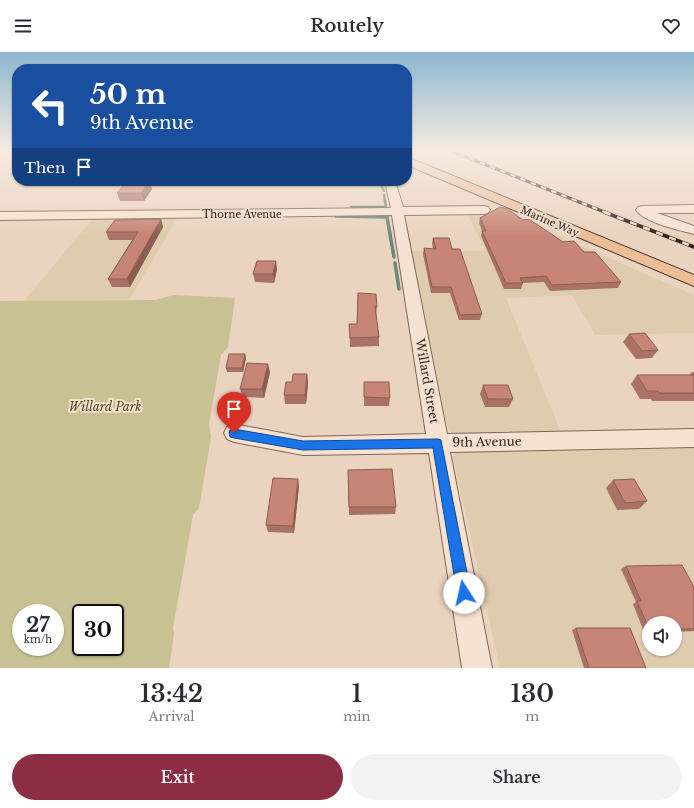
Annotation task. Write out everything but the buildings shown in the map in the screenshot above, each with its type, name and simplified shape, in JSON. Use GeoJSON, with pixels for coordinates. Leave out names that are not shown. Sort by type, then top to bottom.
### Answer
{"type":"FeatureCollection","features":[{"type":"Feature","properties":{"kind":"main road","name":"Marine Way"},"geometry":{"type":"LineString","coordinates":[[449,179],[694,281]]}},
{"type":"Feature","properties":{"kind":"main road","name":"Marine Way"},"geometry":{"type":"LineString","coordinates":[[465,179],[694,272]]}},
{"type":"Feature","properties":{"kind":"street","name":"Willard Street"},"geometry":{"type":"LineString","coordinates":[[391,186],[398,212],[477,668]]}},
{"type":"Feature","properties":{"kind":"street"},"geometry":{"type":"LineString","coordinates":[[694,209],[642,210],[666,223],[694,230]]}},
{"type":"Feature","properties":{"kind":"street","name":"Thorne Avenue"},"geometry":{"type":"LineString","coordinates":[[0,216],[484,210]]}},
{"type":"Feature","properties":{"kind":"street","name":"9th Avenue"},"geometry":{"type":"LineString","coordinates":[[234,433],[303,446],[694,438]]}},
{"type":"Feature","properties":{"kind":"shaded area"},"geometry":{"type":"Polygon","coordinates":[[[498,210],[694,295],[694,333],[595,335],[572,295],[506,298],[562,435],[457,434],[451,431],[447,425],[412,251],[486,251],[468,215],[489,215],[498,210]]]}},
{"type":"Feature","properties":{"kind":"shaded area"},"geometry":{"type":"Polygon","coordinates":[[[94,217],[178,217],[129,300],[24,301],[94,217]]]}},
{"type":"Feature","properties":{"kind":"shaded area"},"geometry":{"type":"Polygon","coordinates":[[[694,446],[694,668],[500,668],[453,458],[454,453],[457,450],[694,446]]]}},
{"type":"Feature","properties":{"kind":"green space","name":"Willard Park"},"geometry":{"type":"Polygon","coordinates":[[[174,295],[235,298],[228,347],[221,355],[209,424],[211,437],[199,508],[193,515],[173,628],[174,634],[169,668],[0,668],[0,301],[155,300],[174,295]]]}},
{"type":"Feature","properties":{"kind":"waterway"},"geometry":{"type":"LineString","coordinates":[[382,186],[384,191]]}},
{"type":"Feature","properties":{"kind":"waterway"},"geometry":{"type":"LineString","coordinates":[[351,207],[386,207],[384,195]]}},
{"type":"Feature","properties":{"kind":"waterway"},"geometry":{"type":"LineString","coordinates":[[336,216],[387,217],[394,257]]}},
{"type":"Feature","properties":{"kind":"waterway"},"geometry":{"type":"LineString","coordinates":[[395,263],[399,289]]}},
{"type":"Feature","properties":{"kind":"railway"},"geometry":{"type":"LineString","coordinates":[[521,179],[607,213]]}},
{"type":"Feature","properties":{"kind":"railway"},"geometry":{"type":"LineString","coordinates":[[604,212],[694,247]]}},
{"type":"Feature","properties":{"kind":"route"},"geometry":{"type":"LineString","coordinates":[[234,433],[303,446],[438,443],[464,593]]}}]}
